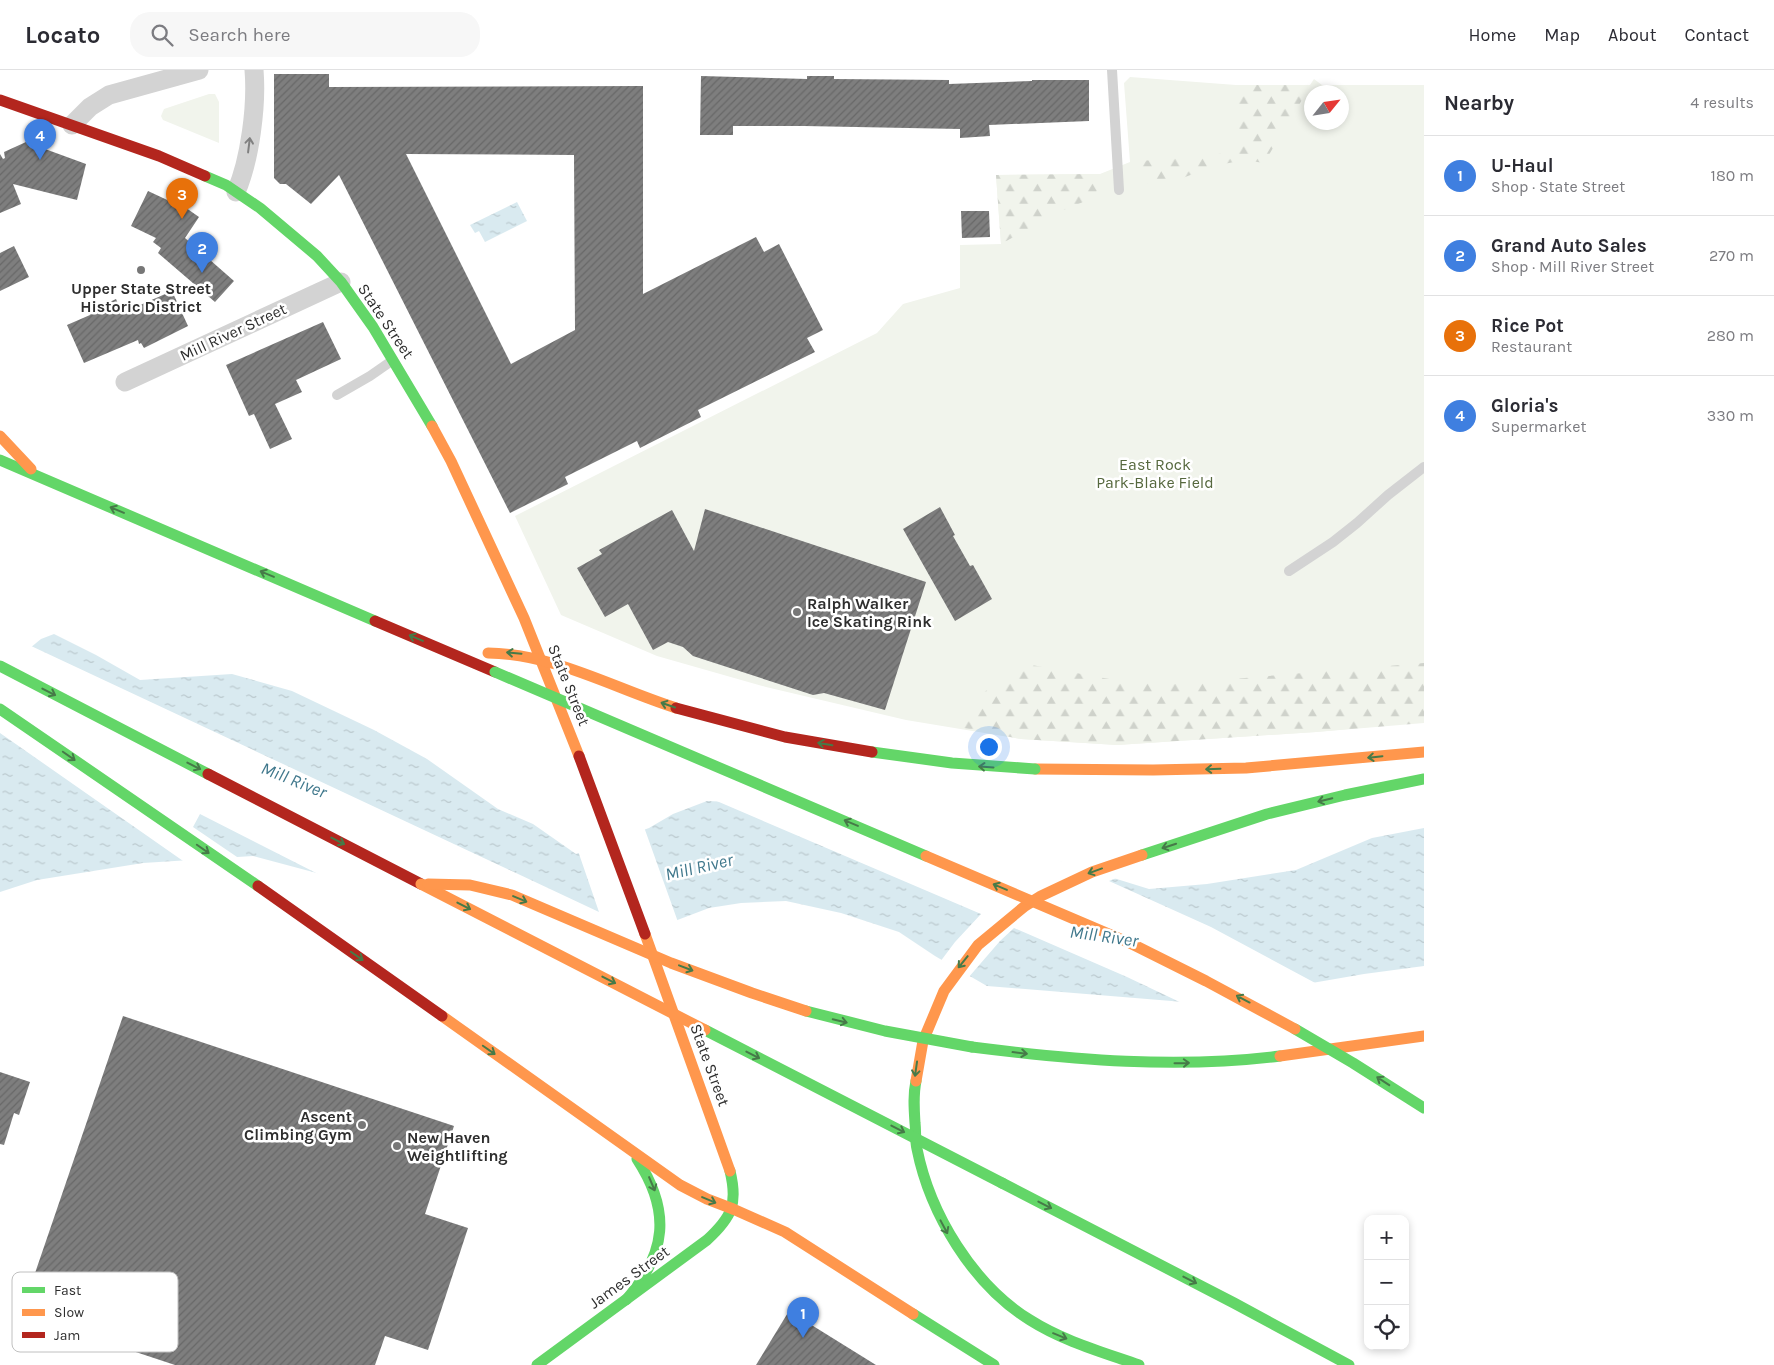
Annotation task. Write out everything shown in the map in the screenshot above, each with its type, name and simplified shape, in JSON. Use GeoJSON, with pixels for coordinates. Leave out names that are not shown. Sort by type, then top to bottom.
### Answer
{"type":"FeatureCollection","features":[{"type":"Feature","properties":{"kind":"main road","name":"State Street"},"geometry":{"type":"LineString","coordinates":[[0,100],[160,156],[214,179],[236,192],[286,228],[317,256],[341,282],[373,327],[419,402],[451,461],[506,576],[548,676],[646,935],[726,1159],[734,1189],[733,1209]]}},
{"type":"Feature","properties":{"kind":"main road"},"geometry":{"type":"LineString","coordinates":[[0,436],[37,476]]}},
{"type":"Feature","properties":{"kind":"main road"},"geometry":{"type":"LineString","coordinates":[[0,460],[1012,892],[1156,956],[1289,1024],[1337,1052],[1424,1108]]}},
{"type":"Feature","properties":{"kind":"main road"},"geometry":{"type":"LineString","coordinates":[[461,657],[488,653],[513,653],[539,657],[675,707],[726,722],[784,736],[930,761],[983,767],[1035,770],[1246,768],[1424,752]]}},
{"type":"Feature","properties":{"kind":"main road"},"geometry":{"type":"LineString","coordinates":[[3,668],[1234,1303],[1349,1365]]}},
{"type":"Feature","properties":{"kind":"main road"},"geometry":{"type":"LineString","coordinates":[[0,709],[317,928],[680,1185],[707,1199],[785,1232],[994,1365]]}},
{"type":"Feature","properties":{"kind":"main road"},"geometry":{"type":"LineString","coordinates":[[1139,1365],[1054,1334],[1024,1318],[1000,1299],[984,1282],[964,1258],[944,1229],[922,1173],[917,1150],[913,1108],[914,1084],[920,1047],[932,1011],[958,967],[986,936],[1023,907],[1069,881],[1141,855],[1268,814],[1350,794],[1424,779]]}},
{"type":"Feature","properties":{"kind":"main road"},"geometry":{"type":"LineString","coordinates":[[421,884],[453,883],[492,888],[671,963],[797,1008],[878,1030],[972,1047],[1107,1062],[1187,1063],[1277,1058],[1424,1036]]}},
{"type":"Feature","properties":{"kind":"main road"},"geometry":{"type":"LineString","coordinates":[[624,1145],[639,1161],[651,1180],[658,1199],[661,1220],[658,1245],[651,1267],[642,1284],[626,1300]]}},
{"type":"Feature","properties":{"kind":"main road","name":"James Street"},"geometry":{"type":"LineString","coordinates":[[537,1365],[707,1240],[725,1224],[733,1209]]}},
{"type":"Feature","properties":{"kind":"street"},"geometry":{"type":"LineString","coordinates":[[72,125],[90,107],[109,95],[199,70]]}},
{"type":"Feature","properties":{"kind":"street"},"geometry":{"type":"LineString","coordinates":[[236,192],[244,170],[249,145],[255,86],[254,70]]}},
{"type":"Feature","properties":{"kind":"street","name":"Mill River Street"},"geometry":{"type":"LineString","coordinates":[[125,382],[341,282]]}},
{"type":"Feature","properties":{"kind":"lane"},"geometry":{"type":"LineString","coordinates":[[1112,70],[1119,190]]}},
{"type":"Feature","properties":{"kind":"lane"},"geometry":{"type":"LineString","coordinates":[[337,396],[394,360]]}},
{"type":"Feature","properties":{"kind":"lane"},"geometry":{"type":"LineString","coordinates":[[1289,570],[1333,542],[1424,467]]}},
{"type":"Feature","properties":{"kind":"green space","name":"East Rock Park-Blake Field"},"geometry":{"type":"Polygon","coordinates":[[[1130,77],[1236,85],[1304,85],[1304,130],[1349,130],[1349,85],[1424,85],[1424,722],[1316,732],[1117,745],[1021,739],[906,720],[766,687],[657,656],[561,615],[515,516],[877,333],[903,304],[960,288],[960,245],[1001,244],[996,175],[1100,174],[1130,162],[1124,83],[1130,77]]]}},
{"type":"Feature","properties":{"kind":"green space","name":"East Rock Park-Blake Field"},"geometry":{"type":"Polygon","coordinates":[[[1314,79],[1322,85],[1310,85],[1314,79]]]}},
{"type":"Feature","properties":{"kind":"green space"},"geometry":{"type":"Polygon","coordinates":[[[1236,85],[1304,85],[1304,97],[1264,163],[1244,160],[1214,166],[1159,187],[1142,182],[1130,162],[1240,152],[1236,85]]]}},
{"type":"Feature","properties":{"kind":"green space"},"geometry":{"type":"Polygon","coordinates":[[[209,94],[215,94],[219,102],[219,143],[163,120],[161,116],[164,109],[209,94]]]}},
{"type":"Feature","properties":{"kind":"green space"},"geometry":{"type":"Polygon","coordinates":[[[1100,174],[1098,190],[1088,200],[1056,213],[1001,244],[996,175],[1100,174]]]}},
{"type":"Feature","properties":{"kind":"green space"},"geometry":{"type":"Polygon","coordinates":[[[1424,663],[1424,723],[1117,745],[1021,739],[959,727],[982,694],[999,680],[1026,664],[1115,680],[1172,684],[1424,663]]]}},
{"type":"Feature","properties":{"kind":"water"},"geometry":{"type":"Polygon","coordinates":[[[517,202],[527,221],[485,242],[479,231],[475,233],[470,225],[517,202]]]}},
{"type":"Feature","properties":{"kind":"water","name":"Mill River"},"geometry":{"type":"Polygon","coordinates":[[[54,634],[140,680],[232,674],[292,691],[374,730],[427,759],[498,809],[533,824],[576,854],[649,828],[673,814],[707,801],[756,803],[1007,845],[1149,889],[1207,884],[1296,870],[1372,838],[1424,828],[1424,966],[1364,974],[1196,1003],[987,986],[935,956],[899,932],[841,913],[786,901],[741,903],[709,908],[609,946],[253,856],[143,863],[37,880],[0,892],[0,723],[30,648],[41,639],[54,634]]]}},
{"type":"Feature","properties":{"kind":"pier"},"geometry":{"type":"Polygon","coordinates":[[[29,645],[599,912],[578,851],[644,827],[678,922],[604,952],[574,981],[534,974],[470,948],[353,885],[324,877],[200,814],[193,827],[240,859],[186,863],[0,733],[0,716],[29,645]]]}},
{"type":"Feature","properties":{"kind":"pier"},"geometry":{"type":"Polygon","coordinates":[[[799,772],[894,797],[1063,862],[1066,861],[1119,877],[1109,881],[1211,927],[1319,985],[1196,1006],[1186,1005],[1014,928],[1000,941],[968,978],[940,962],[955,942],[981,914],[712,799],[755,801],[799,772]]]}},
{"type":"Feature","properties":{"kind":"building"},"geometry":{"type":"Polygon","coordinates":[[[274,74],[329,74],[329,87],[643,86],[643,294],[756,237],[764,252],[779,244],[823,330],[807,338],[815,352],[698,410],[701,417],[640,448],[637,441],[565,477],[568,484],[510,513],[339,175],[311,204],[286,184],[280,184],[274,178],[274,74]],[[406,154],[511,364],[575,330],[574,155],[406,154]]]}},
{"type":"Feature","properties":{"kind":"building"},"geometry":{"type":"Polygon","coordinates":[[[701,76],[807,79],[807,76],[834,76],[834,79],[949,80],[949,84],[1032,80],[1089,80],[1089,121],[989,125],[990,136],[960,138],[960,129],[804,126],[733,126],[733,135],[700,135],[701,76]]]}},
{"type":"Feature","properties":{"kind":"building"},"geometry":{"type":"Polygon","coordinates":[[[26,142],[86,164],[77,200],[13,184],[21,204],[0,213],[0,154],[3,159],[5,158],[4,152],[26,142]]]}},
{"type":"Feature","properties":{"kind":"building"},"geometry":{"type":"Polygon","coordinates":[[[148,191],[178,205],[179,203],[199,217],[185,238],[234,281],[215,302],[158,253],[161,248],[153,242],[156,238],[131,226],[148,191]]]}},
{"type":"Feature","properties":{"kind":"building"},"geometry":{"type":"Polygon","coordinates":[[[961,211],[989,211],[990,237],[962,238],[961,211]]]}},
{"type":"Feature","properties":{"kind":"building"},"geometry":{"type":"Polygon","coordinates":[[[14,246],[29,277],[0,291],[0,253],[14,246]]]}},
{"type":"Feature","properties":{"kind":"building"},"geometry":{"type":"Polygon","coordinates":[[[172,291],[188,326],[144,348],[141,343],[139,344],[138,340],[84,363],[67,325],[90,315],[89,312],[116,299],[122,313],[172,291]]]}},
{"type":"Feature","properties":{"kind":"building"},"geometry":{"type":"Polygon","coordinates":[[[323,322],[341,359],[296,380],[302,392],[275,404],[292,439],[270,449],[254,414],[249,416],[226,365],[323,322]]]}},
{"type":"Feature","properties":{"kind":"building"},"geometry":{"type":"Polygon","coordinates":[[[940,507],[955,535],[953,536],[970,566],[973,565],[992,599],[955,621],[903,529],[940,507]]]}},
{"type":"Feature","properties":{"kind":"building","name":"Ralph Walker Ice Skating Rink"},"geometry":{"type":"Polygon","coordinates":[[[705,509],[926,582],[885,710],[824,693],[813,695],[693,656],[683,647],[668,642],[653,650],[628,604],[605,617],[577,568],[602,554],[599,550],[672,510],[694,551],[705,509]]]}},
{"type":"Feature","properties":{"kind":"building"},"geometry":{"type":"Polygon","coordinates":[[[123,1016],[454,1126],[425,1214],[468,1228],[428,1350],[385,1336],[375,1365],[175,1365],[136,1352],[178,1352],[178,1272],[35,1272],[123,1016]]]}},
{"type":"Feature","properties":{"kind":"building"},"geometry":{"type":"Polygon","coordinates":[[[0,1072],[30,1082],[19,1115],[14,1113],[4,1145],[0,1144],[0,1072]]]}},
{"type":"Feature","properties":{"kind":"building"},"geometry":{"type":"Polygon","coordinates":[[[789,1311],[876,1365],[756,1365],[789,1311]]]}},
{"type":"Feature","properties":{"kind":"traffic: fast"},"geometry":{"type":"LineString","coordinates":[[205,176],[226,185],[260,208],[317,256],[341,282],[373,327],[432,426]]}},
{"type":"Feature","properties":{"kind":"traffic: fast"},"geometry":{"type":"LineString","coordinates":[[0,460],[375,621]]}},
{"type":"Feature","properties":{"kind":"traffic: fast"},"geometry":{"type":"LineString","coordinates":[[0,666],[208,774]]}},
{"type":"Feature","properties":{"kind":"traffic: fast"},"geometry":{"type":"LineString","coordinates":[[495,672],[926,856]]}},
{"type":"Feature","properties":{"kind":"traffic: fast"},"geometry":{"type":"LineString","coordinates":[[0,709],[258,886]]}},
{"type":"Feature","properties":{"kind":"traffic: fast"},"geometry":{"type":"LineString","coordinates":[[872,752],[952,763],[1035,769]]}},
{"type":"Feature","properties":{"kind":"traffic: fast"},"geometry":{"type":"LineString","coordinates":[[1142,855],[1267,814],[1345,795],[1424,779]]}},
{"type":"Feature","properties":{"kind":"traffic: fast"},"geometry":{"type":"LineString","coordinates":[[806,1011],[885,1031],[972,1047]]}},
{"type":"Feature","properties":{"kind":"traffic: fast"},"geometry":{"type":"LineString","coordinates":[[1295,1029],[1424,1108]]}},
{"type":"Feature","properties":{"kind":"traffic: fast"},"geometry":{"type":"LineString","coordinates":[[705,1030],[1002,1183]]}},
{"type":"Feature","properties":{"kind":"traffic: fast"},"geometry":{"type":"LineString","coordinates":[[972,1047],[1049,1056],[1126,1061],[1203,1062],[1280,1056]]}},
{"type":"Feature","properties":{"kind":"traffic: fast"},"geometry":{"type":"LineString","coordinates":[[916,1081],[914,1091],[916,1143],[923,1174],[943,1222],[973,1268],[990,1288],[1030,1320],[1056,1334],[1139,1365]]}},
{"type":"Feature","properties":{"kind":"traffic: fast"},"geometry":{"type":"LineString","coordinates":[[626,1300],[640,1283],[650,1265],[660,1231],[655,1196],[648,1178],[637,1159]]}},
{"type":"Feature","properties":{"kind":"traffic: fast"},"geometry":{"type":"LineString","coordinates":[[537,1365],[707,1240],[715,1232],[727,1217],[733,1201],[730,1171]]}},
{"type":"Feature","properties":{"kind":"traffic: fast"},"geometry":{"type":"LineString","coordinates":[[1002,1183],[1349,1365]]}},
{"type":"Feature","properties":{"kind":"traffic: fast"},"geometry":{"type":"LineString","coordinates":[[913,1314],[994,1365]]}},
{"type":"Feature","properties":{"kind":"traffic: slow"},"geometry":{"type":"LineString","coordinates":[[432,426],[451,461],[524,618],[579,756]]}},
{"type":"Feature","properties":{"kind":"traffic: slow"},"geometry":{"type":"LineString","coordinates":[[0,436],[31,469]]}},
{"type":"Feature","properties":{"kind":"traffic: slow"},"geometry":{"type":"LineString","coordinates":[[488,653],[537,659],[584,673],[676,708]]}},
{"type":"Feature","properties":{"kind":"traffic: slow"},"geometry":{"type":"LineString","coordinates":[[1035,769],[1153,770],[1246,768],[1424,752]]}},
{"type":"Feature","properties":{"kind":"traffic: slow"},"geometry":{"type":"LineString","coordinates":[[916,1081],[923,1041],[944,991],[978,945],[1025,906],[1041,896],[1092,872],[1142,855]]}},
{"type":"Feature","properties":{"kind":"traffic: slow"},"geometry":{"type":"LineString","coordinates":[[926,856],[1130,943],[1295,1029]]}},
{"type":"Feature","properties":{"kind":"traffic: slow"},"geometry":{"type":"LineString","coordinates":[[421,884],[705,1030]]}},
{"type":"Feature","properties":{"kind":"traffic: slow"},"geometry":{"type":"LineString","coordinates":[[428,884],[470,885],[512,895],[671,963],[806,1011]]}},
{"type":"Feature","properties":{"kind":"traffic: slow"},"geometry":{"type":"LineString","coordinates":[[645,934],[730,1171]]}},
{"type":"Feature","properties":{"kind":"traffic: slow"},"geometry":{"type":"LineString","coordinates":[[442,1016],[680,1185],[707,1199],[733,1209]]}},
{"type":"Feature","properties":{"kind":"traffic: slow"},"geometry":{"type":"LineString","coordinates":[[1280,1056],[1424,1036]]}},
{"type":"Feature","properties":{"kind":"traffic: slow"},"geometry":{"type":"LineString","coordinates":[[733,1209],[785,1232],[913,1314]]}},
{"type":"Feature","properties":{"kind":"traffic: jam"},"geometry":{"type":"LineString","coordinates":[[0,100],[159,156],[205,176]]}},
{"type":"Feature","properties":{"kind":"traffic: jam"},"geometry":{"type":"LineString","coordinates":[[375,621],[495,672]]}},
{"type":"Feature","properties":{"kind":"traffic: jam"},"geometry":{"type":"LineString","coordinates":[[676,708],[785,737],[872,752]]}},
{"type":"Feature","properties":{"kind":"traffic: jam"},"geometry":{"type":"LineString","coordinates":[[579,756],[645,934]]}},
{"type":"Feature","properties":{"kind":"traffic: jam"},"geometry":{"type":"LineString","coordinates":[[208,774],[421,884]]}},
{"type":"Feature","properties":{"kind":"traffic: jam"},"geometry":{"type":"LineString","coordinates":[[258,886],[442,1016]]}},
{"type":"Feature","properties":{"kind":"place","name":"Gloria's"},"geometry":{"type":"Point","coordinates":[40,160]}},
{"type":"Feature","properties":{"kind":"place","name":"Rice Pot"},"geometry":{"type":"Point","coordinates":[182,219]}},
{"type":"Feature","properties":{"kind":"place","name":"Upper State Street Historic District"},"geometry":{"type":"Point","coordinates":[141,270]}},
{"type":"Feature","properties":{"kind":"place","name":"Grand Auto Sales"},"geometry":{"type":"Point","coordinates":[202,273]}},
{"type":"Feature","properties":{"kind":"place","name":"Ralph Walker Ice Skating Rink"},"geometry":{"type":"Point","coordinates":[797,612]}},
{"type":"Feature","properties":{"kind":"place","name":"Ascent Climbing Gym"},"geometry":{"type":"Point","coordinates":[362,1125]}},
{"type":"Feature","properties":{"kind":"place","name":"New Haven Weightlifting"},"geometry":{"type":"Point","coordinates":[397,1146]}},
{"type":"Feature","properties":{"kind":"place","name":"U-Haul"},"geometry":{"type":"Point","coordinates":[803,1338]}}]}
